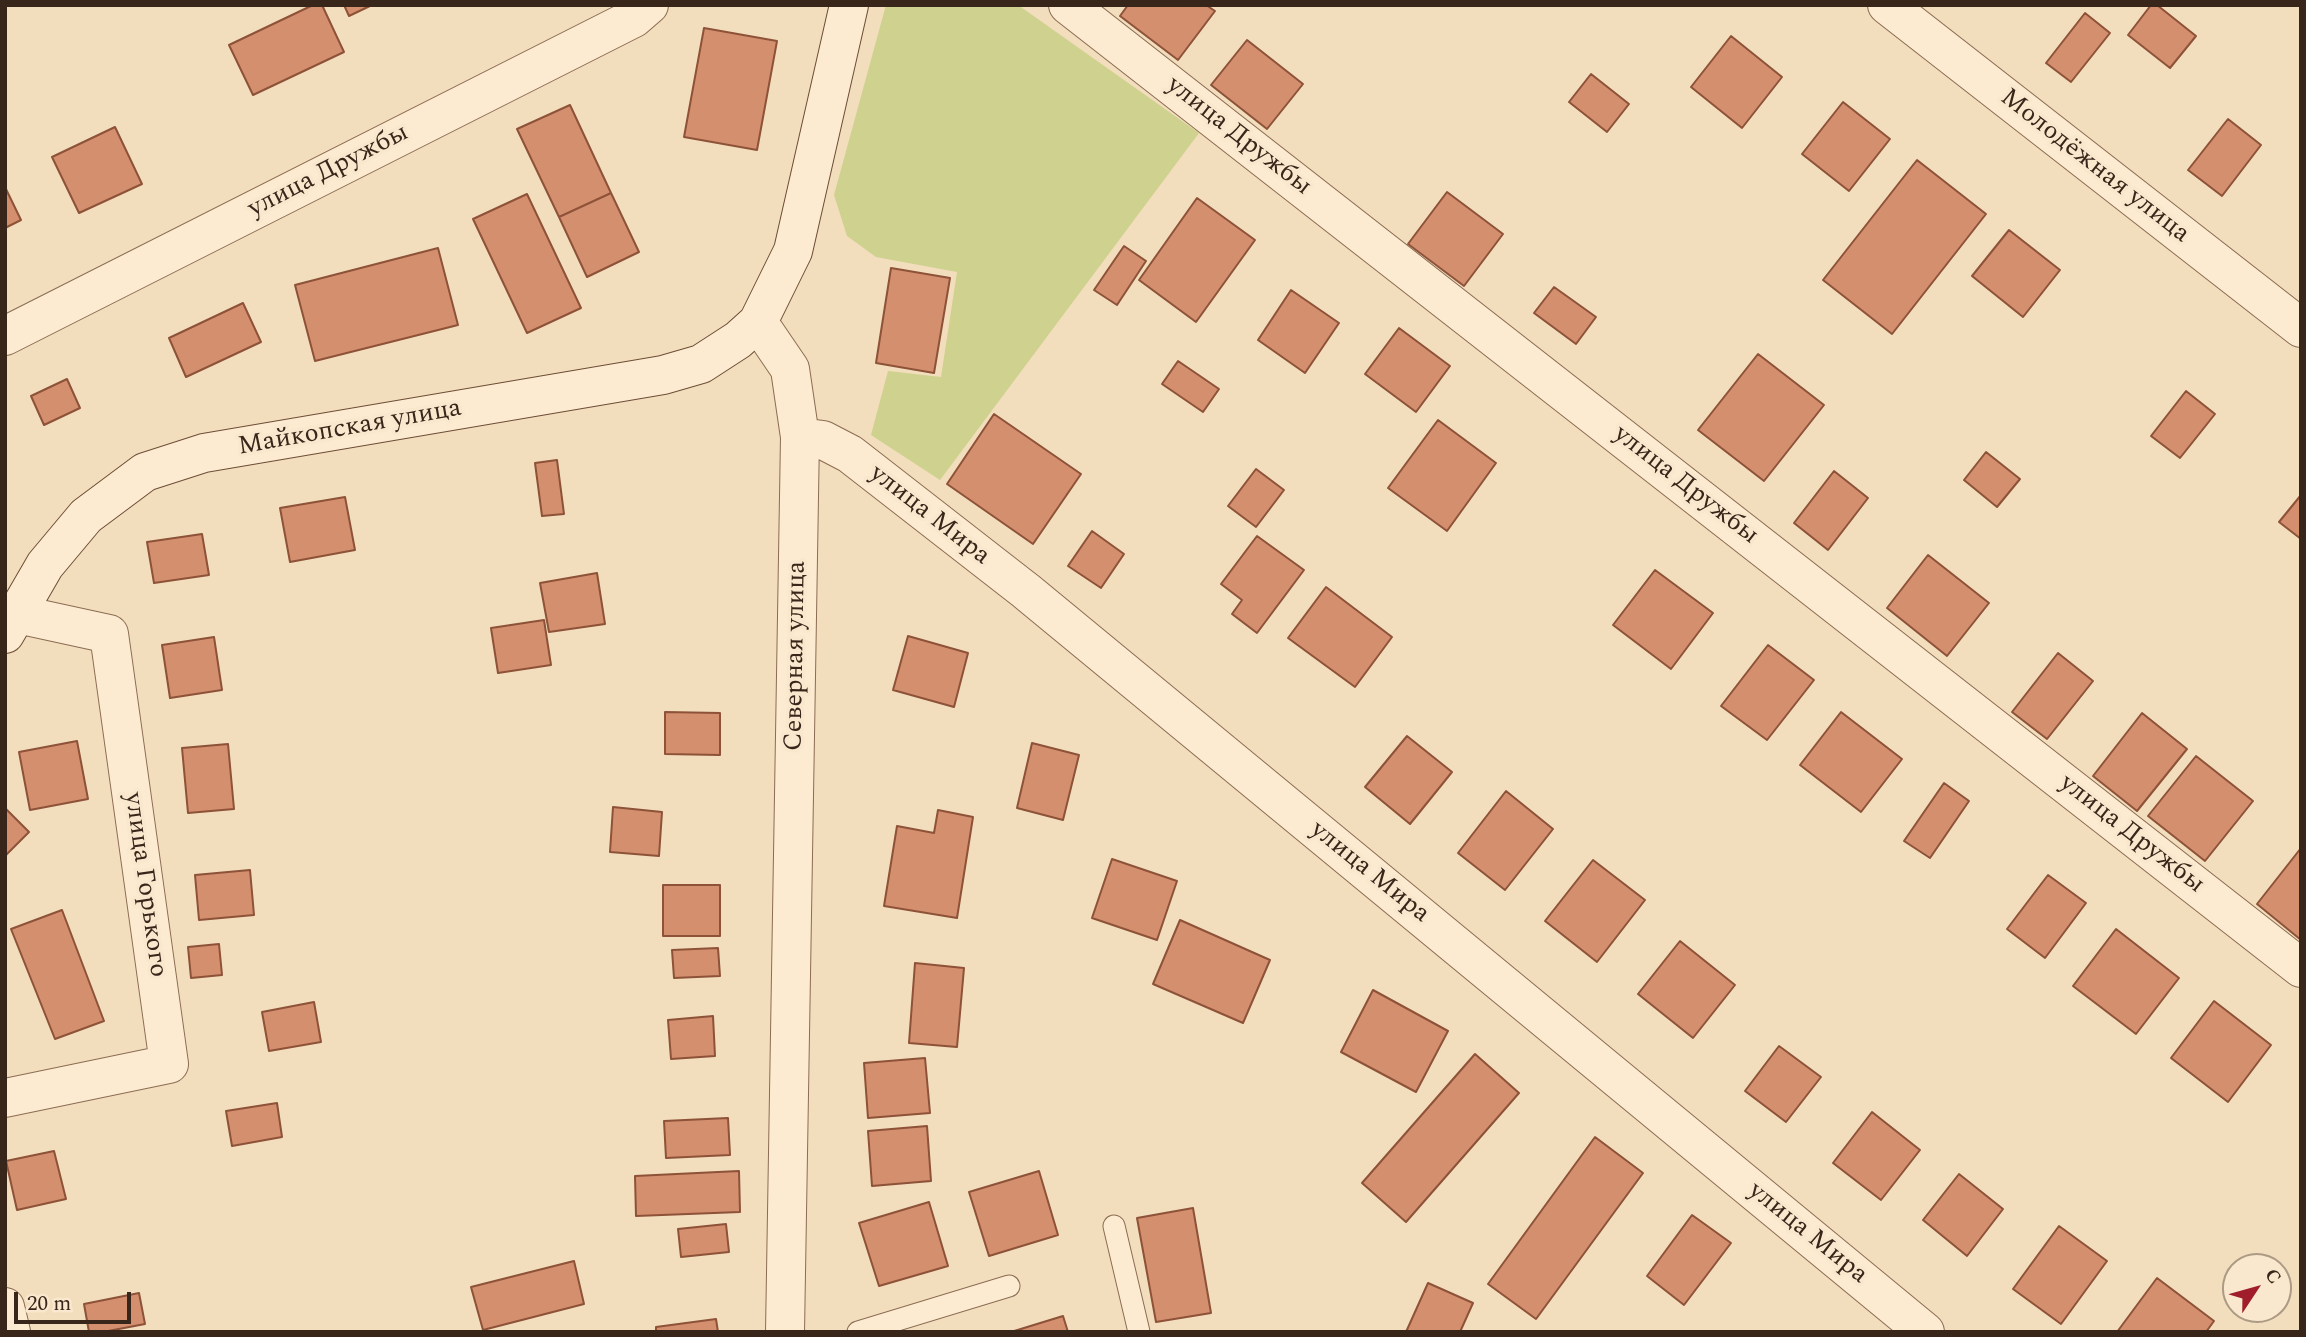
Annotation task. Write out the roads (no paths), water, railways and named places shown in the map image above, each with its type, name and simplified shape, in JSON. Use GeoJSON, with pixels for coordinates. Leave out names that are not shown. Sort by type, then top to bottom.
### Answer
{"type":"FeatureCollection","features":[{"type":"Feature","properties":{"kind":"street","name":"улица Дружбы"},"geometry":{"type":"LineString","coordinates":[[5,335],[635,18],[649,5]]}},
{"type":"Feature","properties":{"kind":"street"},"geometry":{"type":"LineString","coordinates":[[758,321],[793,251],[849,5]]}},
{"type":"Feature","properties":{"kind":"street","name":"улица Дружбы"},"geometry":{"type":"LineString","coordinates":[[1068,5],[2301,968]]}},
{"type":"Feature","properties":{"kind":"street","name":"Молодёжная улица"},"geometry":{"type":"LineString","coordinates":[[1887,5],[2301,328]]}},
{"type":"Feature","properties":{"kind":"street","name":"Северная улица"},"geometry":{"type":"LineString","coordinates":[[758,321],[790,369],[800,437],[785,1332]]}},
{"type":"Feature","properties":{"kind":"street","name":"Майкопская улица"},"geometry":{"type":"LineString","coordinates":[[11,624],[45,565],[86,516],[145,472],[204,453],[663,375],[701,364],[738,340],[758,321]]}},
{"type":"Feature","properties":{"kind":"street","name":"улица Мира"},"geometry":{"type":"LineString","coordinates":[[800,437],[824,440],[850,454],[1026,591],[1925,1332]]}},
{"type":"Feature","properties":{"kind":"street","name":"улица Горького"},"geometry":{"type":"LineString","coordinates":[[5,1098],[169,1064],[109,635],[11,624]]}},
{"type":"Feature","properties":{"kind":"street"},"geometry":{"type":"LineString","coordinates":[[5,1307],[11,1332]]}},
{"type":"Feature","properties":{"kind":"lane"},"geometry":{"type":"LineString","coordinates":[[1114,1226],[1139,1332]]}},
{"type":"Feature","properties":{"kind":"lane"},"geometry":{"type":"LineString","coordinates":[[858,1332],[1009,1286]]}}]}
